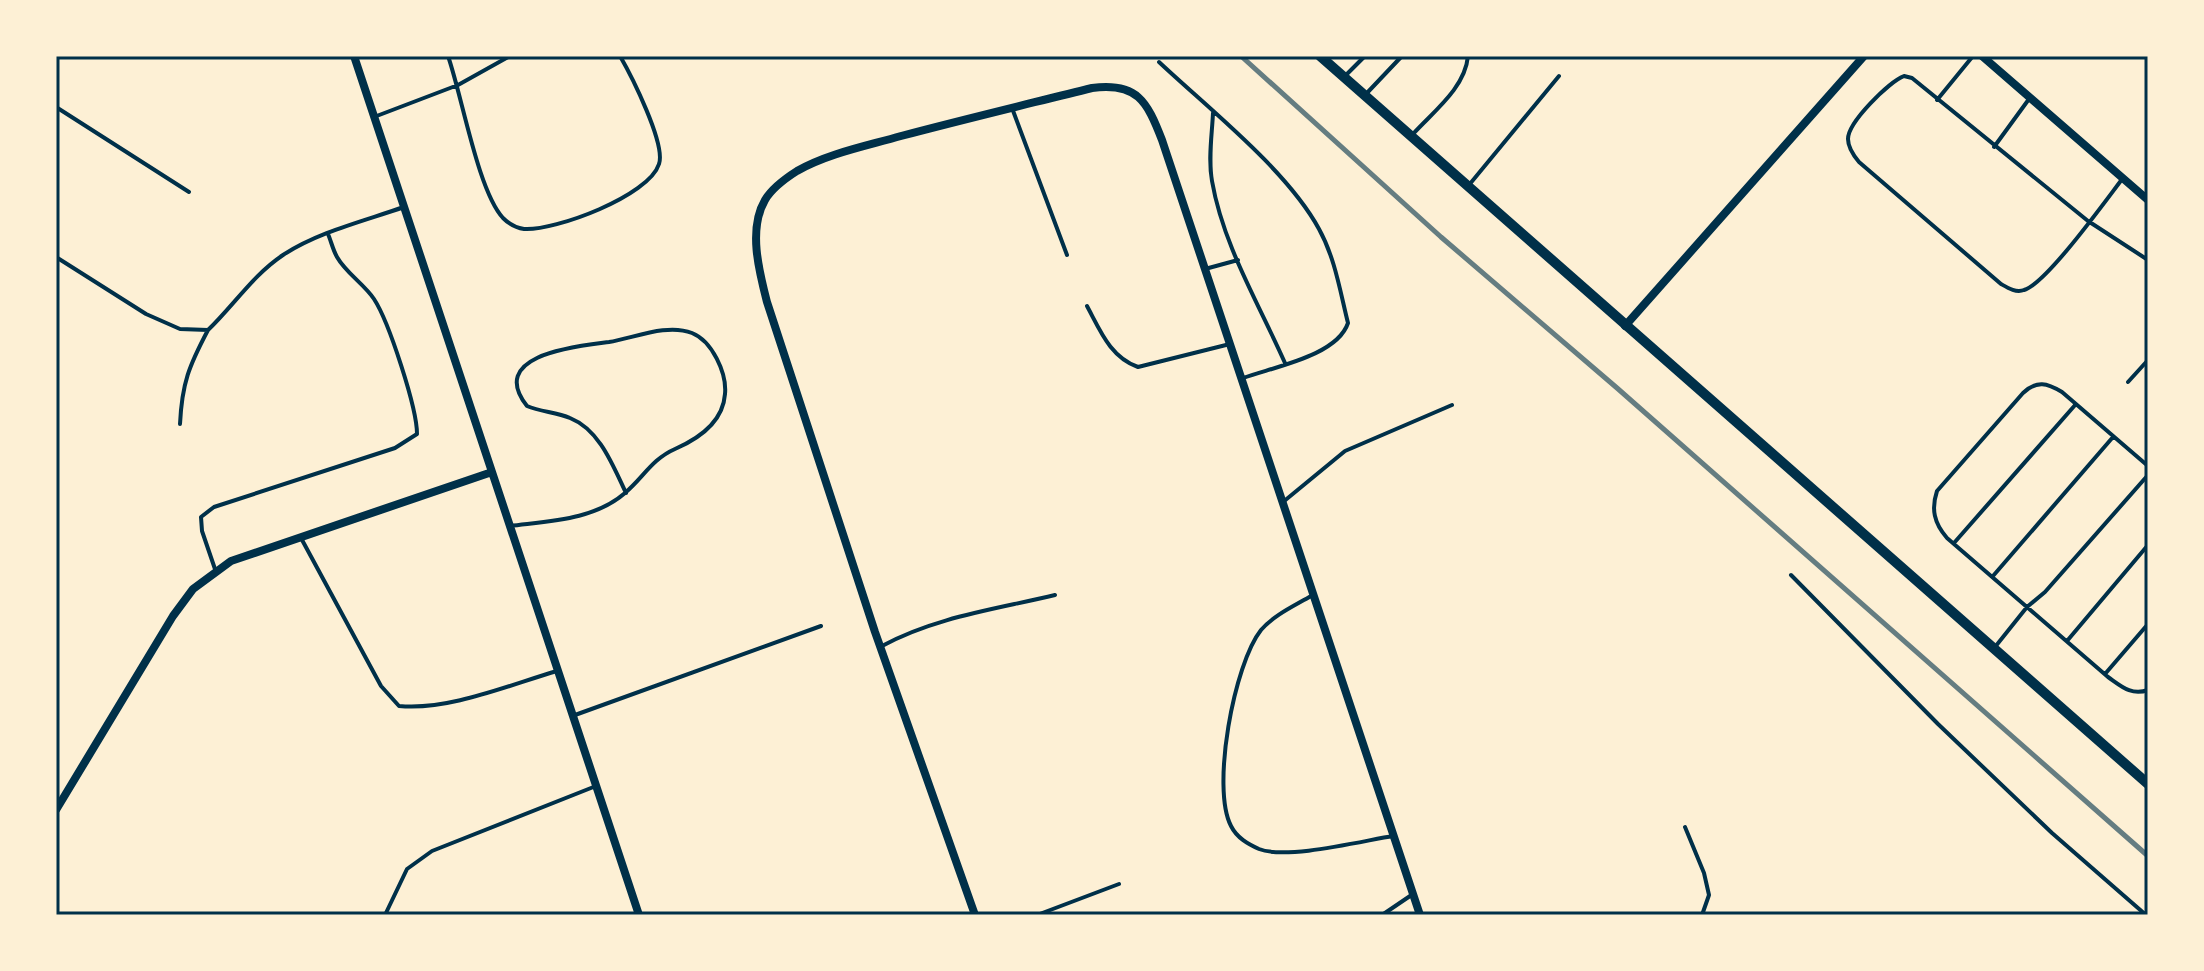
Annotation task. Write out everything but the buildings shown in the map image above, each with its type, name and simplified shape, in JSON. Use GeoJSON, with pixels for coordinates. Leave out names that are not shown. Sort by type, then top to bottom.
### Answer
{"type":"FeatureCollection","features":[{"type":"Feature","properties":{"kind":"street"},"geometry":{"type":"LineString","coordinates":[[354,56],[639,915]]}},
{"type":"Feature","properties":{"kind":"street"},"geometry":{"type":"LineString","coordinates":[[1320,56],[2148,784]]}},
{"type":"Feature","properties":{"kind":"street"},"geometry":{"type":"LineString","coordinates":[[1625,326],[1864,56]]}},
{"type":"Feature","properties":{"kind":"street"},"geometry":{"type":"LineString","coordinates":[[1982,56],[2148,200]]}},
{"type":"Feature","properties":{"kind":"street"},"geometry":{"type":"LineString","coordinates":[[975,915],[880,647],[767,302],[758,257],[760,210],[767,196],[779,184],[826,158],[1012,108],[1112,85],[1126,88],[1142,99],[1162,140],[1420,915]]}},
{"type":"Feature","properties":{"kind":"street"},"geometry":{"type":"LineString","coordinates":[[56,810],[173,616],[193,589],[231,561],[492,472]]}},
{"type":"Feature","properties":{"kind":"lane"},"geometry":{"type":"LineString","coordinates":[[448,56],[486,190],[497,211],[513,226],[525,229],[544,227],[588,214],[631,192],[649,179],[659,164],[660,149],[634,81],[620,56]]}},
{"type":"Feature","properties":{"kind":"lane"},"geometry":{"type":"LineString","coordinates":[[374,117],[458,85],[510,56]]}},
{"type":"Feature","properties":{"kind":"lane"},"geometry":{"type":"LineString","coordinates":[[1344,77],[1365,56]]}},
{"type":"Feature","properties":{"kind":"lane"},"geometry":{"type":"LineString","coordinates":[[1364,95],[1402,56]]}},
{"type":"Feature","properties":{"kind":"lane"},"geometry":{"type":"LineString","coordinates":[[1411,136],[1458,85],[1468,56]]}},
{"type":"Feature","properties":{"kind":"lane"},"geometry":{"type":"LineString","coordinates":[[1937,100],[1973,56]]}},
{"type":"Feature","properties":{"kind":"lane"},"geometry":{"type":"LineString","coordinates":[[1159,62],[1262,158],[1308,212],[1331,255],[1348,323],[1345,332],[1326,348],[1241,379]]}},
{"type":"Feature","properties":{"kind":"lane"},"geometry":{"type":"LineString","coordinates":[[1467,187],[1559,76]]}},
{"type":"Feature","properties":{"kind":"lane"},"geometry":{"type":"LineString","coordinates":[[2123,178],[2088,221],[2045,275],[2034,285],[2014,291],[2001,284],[1859,162],[1849,144],[1851,128],[1887,86],[1904,76],[1912,78],[2088,221],[2148,260]]}},
{"type":"Feature","properties":{"kind":"lane"},"geometry":{"type":"LineString","coordinates":[[1994,147],[2030,97]]}},
{"type":"Feature","properties":{"kind":"lane"},"geometry":{"type":"LineString","coordinates":[[56,107],[189,192]]}},
{"type":"Feature","properties":{"kind":"lane"},"geometry":{"type":"LineString","coordinates":[[1012,108],[1067,255]]}},
{"type":"Feature","properties":{"kind":"lane"},"geometry":{"type":"LineString","coordinates":[[1213,113],[1212,180],[1238,260],[1285,363]]}},
{"type":"Feature","properties":{"kind":"lane"},"geometry":{"type":"LineString","coordinates":[[180,424],[182,394],[189,366],[208,330],[252,280],[284,254],[328,234],[404,207]]}},
{"type":"Feature","properties":{"kind":"lane"},"geometry":{"type":"LineString","coordinates":[[216,572],[202,531],[201,517],[214,507],[395,448],[417,434],[411,398],[394,346],[374,300],[337,258],[328,234]]}},
{"type":"Feature","properties":{"kind":"lane"},"geometry":{"type":"LineString","coordinates":[[56,257],[146,314],[180,329],[208,330]]}},
{"type":"Feature","properties":{"kind":"lane"},"geometry":{"type":"LineString","coordinates":[[1205,269],[1238,260]]}},
{"type":"Feature","properties":{"kind":"lane"},"geometry":{"type":"LineString","coordinates":[[1087,306],[1114,352],[1127,363],[1138,367],[1230,344]]}},
{"type":"Feature","properties":{"kind":"lane"},"geometry":{"type":"LineString","coordinates":[[510,526],[590,513],[626,493],[660,456],[690,442],[710,427],[722,408],[725,384],[721,369],[714,354],[696,335],[684,330],[562,347],[526,364],[520,372],[517,381],[527,406],[567,417],[590,431],[626,493]]}},
{"type":"Feature","properties":{"kind":"lane"},"geometry":{"type":"LineString","coordinates":[[2128,382],[2148,360]]}},
{"type":"Feature","properties":{"kind":"lane"},"geometry":{"type":"LineString","coordinates":[[2148,466],[2062,392],[2046,383],[2038,384],[2028,389],[1937,491],[1933,501],[1940,529],[1954,543],[2105,674],[2127,690],[2148,690]]}},
{"type":"Feature","properties":{"kind":"lane"},"geometry":{"type":"LineString","coordinates":[[1954,543],[2076,404]]}},
{"type":"Feature","properties":{"kind":"lane"},"geometry":{"type":"LineString","coordinates":[[1283,502],[1345,451],[1452,405]]}},
{"type":"Feature","properties":{"kind":"lane"},"geometry":{"type":"LineString","coordinates":[[1993,576],[2113,437]]}},
{"type":"Feature","properties":{"kind":"lane"},"geometry":{"type":"LineString","coordinates":[[1993,649],[2027,607],[2045,592],[2148,475]]}},
{"type":"Feature","properties":{"kind":"lane"},"geometry":{"type":"LineString","coordinates":[[300,536],[381,686],[399,706],[417,708],[441,704],[558,671]]}},
{"type":"Feature","properties":{"kind":"lane"},"geometry":{"type":"LineString","coordinates":[[2067,641],[2148,545]]}},
{"type":"Feature","properties":{"kind":"lane"},"geometry":{"type":"LineString","coordinates":[[1791,575],[2040,822],[2146,915]]}},
{"type":"Feature","properties":{"kind":"lane"},"geometry":{"type":"LineString","coordinates":[[880,647],[947,620],[1055,595]]}},
{"type":"Feature","properties":{"kind":"lane"},"geometry":{"type":"LineString","coordinates":[[1313,595],[1273,618],[1260,631],[1249,650],[1231,709],[1225,763],[1227,815],[1232,828],[1244,842],[1263,851],[1290,853],[1393,836]]}},
{"type":"Feature","properties":{"kind":"lane"},"geometry":{"type":"LineString","coordinates":[[2105,674],[2148,624]]}},
{"type":"Feature","properties":{"kind":"lane"},"geometry":{"type":"LineString","coordinates":[[573,716],[821,626]]}},
{"type":"Feature","properties":{"kind":"lane"},"geometry":{"type":"LineString","coordinates":[[385,915],[407,869],[432,851],[596,786]]}},
{"type":"Feature","properties":{"kind":"lane"},"geometry":{"type":"LineString","coordinates":[[1685,827],[1704,873],[1709,895],[1702,915]]}},
{"type":"Feature","properties":{"kind":"lane"},"geometry":{"type":"LineString","coordinates":[[1037,915],[1119,884]]}},
{"type":"Feature","properties":{"kind":"lane"},"geometry":{"type":"LineString","coordinates":[[1382,915],[1413,894]]}},
{"type":"Feature","properties":{"kind":"railway"},"geometry":{"type":"LineString","coordinates":[[1241,56],[1441,237],[2148,856]]}}]}
